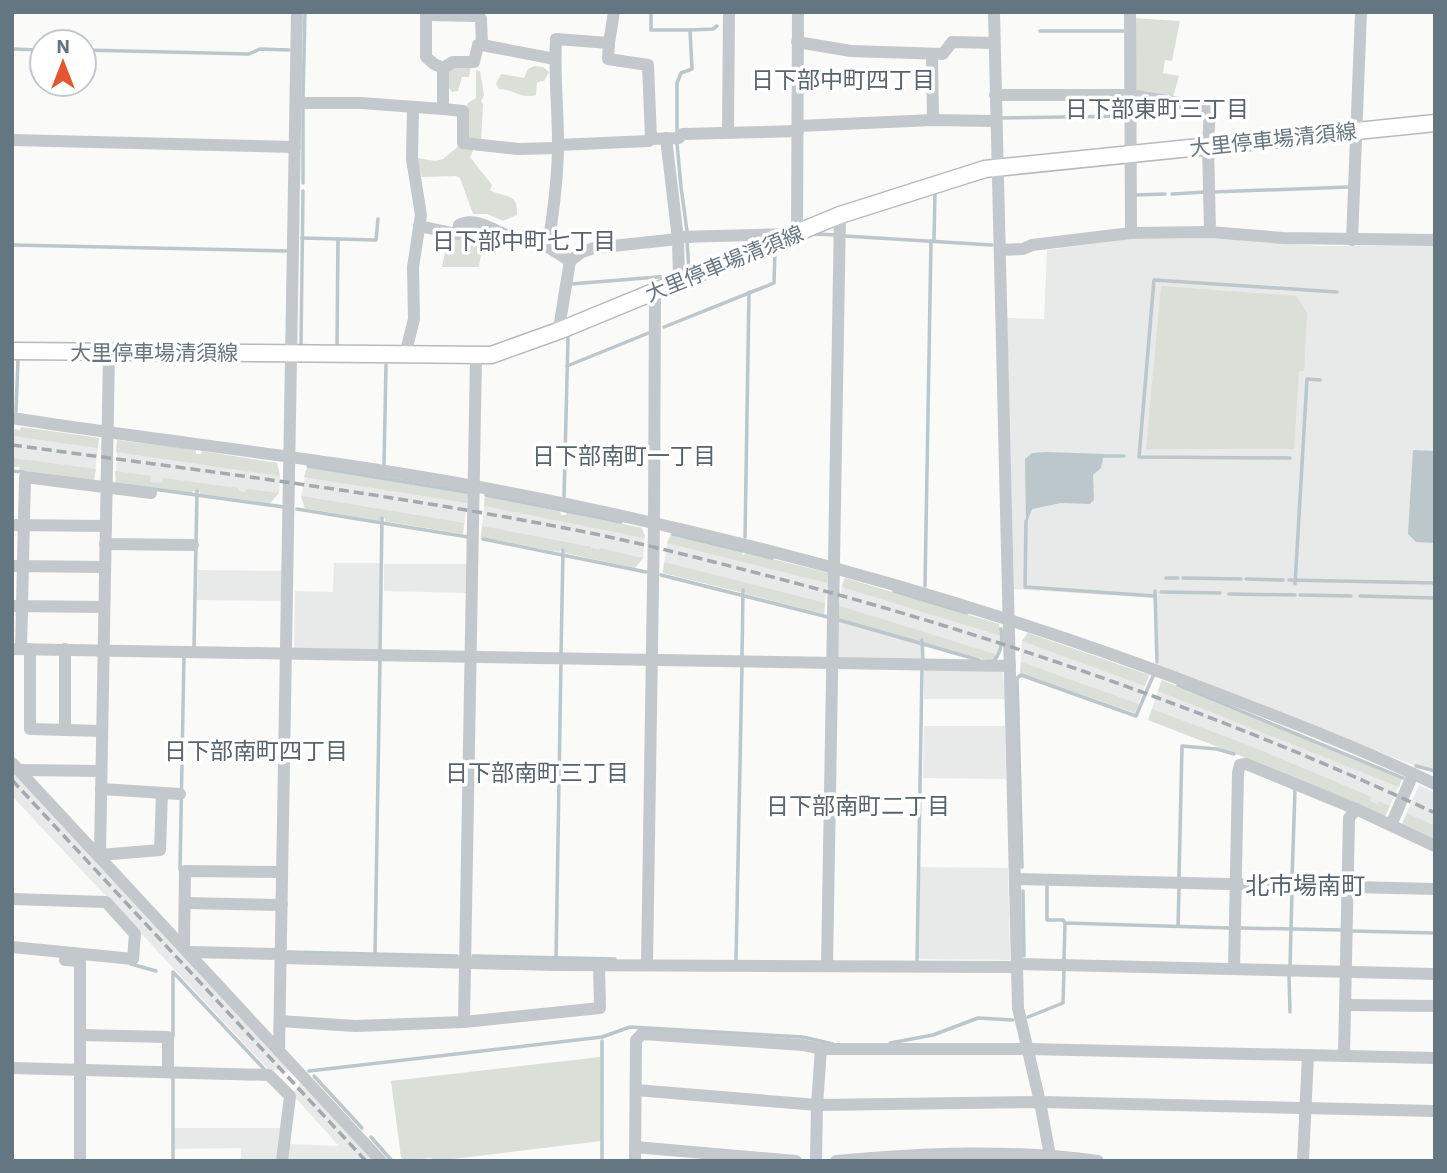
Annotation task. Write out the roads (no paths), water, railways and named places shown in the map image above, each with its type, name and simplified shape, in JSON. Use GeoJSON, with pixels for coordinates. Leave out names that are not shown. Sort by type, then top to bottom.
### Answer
{"type":"FeatureCollection","features":[{"type":"Feature","properties":{"kind":"main road","name":"大里停車場清須線"},"geometry":{"type":"LineString","coordinates":[[12,351],[476,356],[506,351],[561,330],[840,215],[997,167],[1435,123]]}},
{"type":"Feature","properties":{"kind":"street"},"geometry":{"type":"LineString","coordinates":[[279,1051],[297,12]]}},
{"type":"Feature","properties":{"kind":"street"},"geometry":{"type":"LineString","coordinates":[[614,12],[608,59],[648,65],[651,139]]}},
{"type":"Feature","properties":{"kind":"street"},"geometry":{"type":"LineString","coordinates":[[728,132],[729,12]]}},
{"type":"Feature","properties":{"kind":"street"},"geometry":{"type":"LineString","coordinates":[[561,330],[570,261],[582,252],[594,248],[678,238],[796,233],[798,12]]}},
{"type":"Feature","properties":{"kind":"street"},"geometry":{"type":"LineString","coordinates":[[994,12],[1018,1008],[1041,1102],[1051,1158]]}},
{"type":"Feature","properties":{"kind":"street"},"geometry":{"type":"LineString","coordinates":[[1130,12],[1131,233]]}},
{"type":"Feature","properties":{"kind":"street"},"geometry":{"type":"LineString","coordinates":[[1352,240],[1361,12]]}},
{"type":"Feature","properties":{"kind":"street"},"geometry":{"type":"LineString","coordinates":[[443,68],[426,57],[426,14],[478,16],[481,19],[482,45]]}},
{"type":"Feature","properties":{"kind":"street"},"geometry":{"type":"LineString","coordinates":[[548,247],[558,146],[556,39],[609,43]]}},
{"type":"Feature","properties":{"kind":"street"},"geometry":{"type":"LineString","coordinates":[[797,42],[851,51],[932,54],[943,54],[953,42],[994,43]]}},
{"type":"Feature","properties":{"kind":"street"},"geometry":{"type":"LineString","coordinates":[[443,68],[453,62],[474,62],[478,45],[555,59]]}},
{"type":"Feature","properties":{"kind":"street"},"geometry":{"type":"LineString","coordinates":[[932,54],[933,120]]}},
{"type":"Feature","properties":{"kind":"street"},"geometry":{"type":"LineString","coordinates":[[443,68],[443,109]]}},
{"type":"Feature","properties":{"kind":"street"},"geometry":{"type":"LineString","coordinates":[[995,95],[1130,95],[1210,108],[1210,232]]}},
{"type":"Feature","properties":{"kind":"street"},"geometry":{"type":"LineString","coordinates":[[296,103],[361,103],[463,111],[463,143],[517,149],[649,141],[679,138],[682,135],[728,132],[933,120],[995,121]]}},
{"type":"Feature","properties":{"kind":"street"},"geometry":{"type":"LineString","coordinates":[[405,355],[414,319],[412,267],[420,202],[412,159],[413,107]]}},
{"type":"Feature","properties":{"kind":"street"},"geometry":{"type":"LineString","coordinates":[[666,138],[678,238],[679,281]]}},
{"type":"Feature","properties":{"kind":"street"},"geometry":{"type":"LineString","coordinates":[[12,140],[295,146]]}},
{"type":"Feature","properties":{"kind":"street"},"geometry":{"type":"LineString","coordinates":[[827,966],[840,215]]}},
{"type":"Feature","properties":{"kind":"street"},"geometry":{"type":"LineString","coordinates":[[419,226],[457,234],[459,225],[464,222],[488,226],[506,235],[548,247],[570,261]]}},
{"type":"Feature","properties":{"kind":"street"},"geometry":{"type":"LineString","coordinates":[[1000,250],[1131,233],[1210,232],[1283,238],[1435,240]]}},
{"type":"Feature","properties":{"kind":"street"},"geometry":{"type":"LineString","coordinates":[[647,965],[655,292]]}},
{"type":"Feature","properties":{"kind":"street"},"geometry":{"type":"LineString","coordinates":[[100,855],[109,353]]}},
{"type":"Feature","properties":{"kind":"street"},"geometry":{"type":"LineString","coordinates":[[464,1022],[476,356]]}},
{"type":"Feature","properties":{"kind":"street"},"geometry":{"type":"LineString","coordinates":[[12,418],[290,456],[474,486],[654,522],[834,566],[1008,618],[1160,671],[1312,731],[1435,784]]}},
{"type":"Feature","properties":{"kind":"street"},"geometry":{"type":"LineString","coordinates":[[102,731],[30,729],[17,606],[18,525],[25,477],[151,493]]}},
{"type":"Feature","properties":{"kind":"street"},"geometry":{"type":"LineString","coordinates":[[18,525],[106,526]]}},
{"type":"Feature","properties":{"kind":"street"},"geometry":{"type":"LineString","coordinates":[[105,544],[193,545]]}},
{"type":"Feature","properties":{"kind":"street"},"geometry":{"type":"LineString","coordinates":[[18,566],[105,567]]}},
{"type":"Feature","properties":{"kind":"street"},"geometry":{"type":"LineString","coordinates":[[17,606],[104,607]]}},
{"type":"Feature","properties":{"kind":"street"},"geometry":{"type":"LineString","coordinates":[[21,649],[1010,666]]}},
{"type":"Feature","properties":{"kind":"street"},"geometry":{"type":"LineString","coordinates":[[65,649],[65,730]]}},
{"type":"Feature","properties":{"kind":"street"},"geometry":{"type":"LineString","coordinates":[[1234,969],[1240,765],[1246,764],[1356,808],[1435,846]]}},
{"type":"Feature","properties":{"kind":"street"},"geometry":{"type":"LineString","coordinates":[[16,766],[101,771]]}},
{"type":"Feature","properties":{"kind":"street"},"geometry":{"type":"LineString","coordinates":[[16,766],[381,1161]]}},
{"type":"Feature","properties":{"kind":"street"},"geometry":{"type":"LineString","coordinates":[[1391,825],[1413,774]]}},
{"type":"Feature","properties":{"kind":"street"},"geometry":{"type":"LineString","coordinates":[[101,789],[180,794]]}},
{"type":"Feature","properties":{"kind":"street"},"geometry":{"type":"LineString","coordinates":[[100,855],[160,850],[162,793]]}},
{"type":"Feature","properties":{"kind":"street"},"geometry":{"type":"LineString","coordinates":[[1344,1056],[1349,818],[1356,808]]}},
{"type":"Feature","properties":{"kind":"street"},"geometry":{"type":"LineString","coordinates":[[186,949],[186,871],[282,872]]}},
{"type":"Feature","properties":{"kind":"street"},"geometry":{"type":"LineString","coordinates":[[1015,879],[1435,889]]}},
{"type":"Feature","properties":{"kind":"street"},"geometry":{"type":"LineString","coordinates":[[12,898],[106,902],[135,934],[133,959],[12,947]]}},
{"type":"Feature","properties":{"kind":"street"},"geometry":{"type":"LineString","coordinates":[[185,902],[282,905]]}},
{"type":"Feature","properties":{"kind":"street"},"geometry":{"type":"LineString","coordinates":[[186,949],[281,956],[599,965],[1017,966],[1435,974]]}},
{"type":"Feature","properties":{"kind":"street"},"geometry":{"type":"LineString","coordinates":[[12,954],[80,961],[80,1161]]}},
{"type":"Feature","properties":{"kind":"street"},"geometry":{"type":"LineString","coordinates":[[280,1021],[355,1026],[464,1022],[600,1008],[599,965]]}},
{"type":"Feature","properties":{"kind":"street"},"geometry":{"type":"LineString","coordinates":[[1345,1005],[1435,1006]]}},
{"type":"Feature","properties":{"kind":"street"},"geometry":{"type":"LineString","coordinates":[[635,1161],[636,1040],[642,1034],[803,1045],[821,1049],[1028,1049],[1435,1058]]}},
{"type":"Feature","properties":{"kind":"street"},"geometry":{"type":"LineString","coordinates":[[80,1035],[168,1037],[168,1066]]}},
{"type":"Feature","properties":{"kind":"street"},"geometry":{"type":"LineString","coordinates":[[816,1161],[821,1049]]}},
{"type":"Feature","properties":{"kind":"street"},"geometry":{"type":"LineString","coordinates":[[1303,1161],[1308,1055]]}},
{"type":"Feature","properties":{"kind":"street"},"geometry":{"type":"LineString","coordinates":[[12,1068],[269,1075],[290,1096],[282,1161]]}},
{"type":"Feature","properties":{"kind":"street"},"geometry":{"type":"LineString","coordinates":[[636,1090],[817,1105],[1041,1102],[1435,1111]]}},
{"type":"Feature","properties":{"kind":"street"},"geometry":{"type":"LineString","coordinates":[[635,1147],[796,1161]]}},
{"type":"Feature","properties":{"kind":"street"},"geometry":{"type":"LineString","coordinates":[[836,1161],[1051,1158],[1098,1161]]}},
{"type":"Feature","properties":{"kind":"waterway"},"geometry":{"type":"LineString","coordinates":[[303,99],[305,12]]}},
{"type":"Feature","properties":{"kind":"waterway"},"geometry":{"type":"LineString","coordinates":[[651,12],[651,30],[690,30]]}},
{"type":"Feature","properties":{"kind":"waterway"},"geometry":{"type":"LineString","coordinates":[[677,132],[677,83],[681,73],[692,69],[690,30],[713,29],[717,26]]}},
{"type":"Feature","properties":{"kind":"waterway"},"geometry":{"type":"LineString","coordinates":[[1040,31],[1126,31]]}},
{"type":"Feature","properties":{"kind":"waterway"},"geometry":{"type":"LineString","coordinates":[[12,49],[28,50]]}},
{"type":"Feature","properties":{"kind":"waterway"},"geometry":{"type":"LineString","coordinates":[[98,50],[249,54],[260,49],[289,50]]}},
{"type":"Feature","properties":{"kind":"waterway"},"geometry":{"type":"LineString","coordinates":[[303,109],[303,183]]}},
{"type":"Feature","properties":{"kind":"waterway"},"geometry":{"type":"LineString","coordinates":[[999,118],[1126,116]]}},
{"type":"Feature","properties":{"kind":"waterway"},"geometry":{"type":"LineString","coordinates":[[677,143],[687,231]]}},
{"type":"Feature","properties":{"kind":"waterway"},"geometry":{"type":"LineString","coordinates":[[1212,192],[1349,187]]}},
{"type":"Feature","properties":{"kind":"waterway"},"geometry":{"type":"LineString","coordinates":[[301,344],[303,191]]}},
{"type":"Feature","properties":{"kind":"waterway"},"geometry":{"type":"LineString","coordinates":[[934,241],[935,191]]}},
{"type":"Feature","properties":{"kind":"waterway"},"geometry":{"type":"LineString","coordinates":[[1172,194],[1206,192]]}},
{"type":"Feature","properties":{"kind":"waterway"},"geometry":{"type":"LineString","coordinates":[[1135,195],[1165,194]]}},
{"type":"Feature","properties":{"kind":"waterway"},"geometry":{"type":"LineString","coordinates":[[302,238],[376,240],[378,219]]}},
{"type":"Feature","properties":{"kind":"waterway"},"geometry":{"type":"LineString","coordinates":[[814,234],[837,235]]}},
{"type":"Feature","properties":{"kind":"waterway"},"geometry":{"type":"LineString","coordinates":[[845,236],[992,245]]}},
{"type":"Feature","properties":{"kind":"waterway"},"geometry":{"type":"LineString","coordinates":[[337,345],[338,239]]}},
{"type":"Feature","properties":{"kind":"waterway"},"geometry":{"type":"LineString","coordinates":[[689,270],[687,241],[691,241]]}},
{"type":"Feature","properties":{"kind":"waterway"},"geometry":{"type":"LineString","coordinates":[[925,586],[931,241]]}},
{"type":"Feature","properties":{"kind":"waterway"},"geometry":{"type":"LineString","coordinates":[[12,245],[286,251]]}},
{"type":"Feature","properties":{"kind":"waterway"},"geometry":{"type":"LineString","coordinates":[[664,327],[774,283],[775,250]]}},
{"type":"Feature","properties":{"kind":"waterway"},"geometry":{"type":"LineString","coordinates":[[571,284],[670,276]]}},
{"type":"Feature","properties":{"kind":"waterway"},"geometry":{"type":"LineString","coordinates":[[1290,458],[1139,457],[1154,280],[1337,292]]}},
{"type":"Feature","properties":{"kind":"waterway"},"geometry":{"type":"LineString","coordinates":[[745,537],[749,292]]}},
{"type":"Feature","properties":{"kind":"waterway"},"geometry":{"type":"LineString","coordinates":[[567,366],[651,332]]}},
{"type":"Feature","properties":{"kind":"waterway"},"geometry":{"type":"LineString","coordinates":[[564,497],[568,338]]}},
{"type":"Feature","properties":{"kind":"waterway"},"geometry":{"type":"LineString","coordinates":[[16,411],[18,360]]}},
{"type":"Feature","properties":{"kind":"waterway"},"geometry":{"type":"LineString","coordinates":[[384,465],[386,365]]}},
{"type":"Feature","properties":{"kind":"waterway"},"geometry":{"type":"LineString","coordinates":[[1295,584],[1307,379],[1320,380]]}},
{"type":"Feature","properties":{"kind":"waterway"},"geometry":{"type":"LineString","coordinates":[[1102,456],[1124,456]]}},
{"type":"Feature","properties":{"kind":"waterway"},"geometry":{"type":"LineString","coordinates":[[308,466],[467,492]]}},
{"type":"Feature","properties":{"kind":"waterway"},"geometry":{"type":"LineString","coordinates":[[12,471],[24,472]]}},
{"type":"Feature","properties":{"kind":"waterway"},"geometry":{"type":"LineString","coordinates":[[153,489],[284,507]]}},
{"type":"Feature","properties":{"kind":"waterway"},"geometry":{"type":"LineString","coordinates":[[194,648],[197,491]]}},
{"type":"Feature","properties":{"kind":"waterway"},"geometry":{"type":"LineString","coordinates":[[486,495],[621,522]]}},
{"type":"Feature","properties":{"kind":"waterway"},"geometry":{"type":"LineString","coordinates":[[297,509],[468,537]]}},
{"type":"Feature","properties":{"kind":"waterway"},"geometry":{"type":"LineString","coordinates":[[380,651],[382,518]]}},
{"type":"Feature","properties":{"kind":"waterway"},"geometry":{"type":"LineString","coordinates":[[1026,521],[1025,587],[1155,596]]}},
{"type":"Feature","properties":{"kind":"waterway"},"geometry":{"type":"LineString","coordinates":[[673,534],[772,558]]}},
{"type":"Feature","properties":{"kind":"waterway"},"geometry":{"type":"LineString","coordinates":[[483,539],[646,572]]}},
{"type":"Feature","properties":{"kind":"waterway"},"geometry":{"type":"LineString","coordinates":[[561,654],[563,550]]}},
{"type":"Feature","properties":{"kind":"waterway"},"geometry":{"type":"LineString","coordinates":[[661,575],[828,617]]}},
{"type":"Feature","properties":{"kind":"waterway"},"geometry":{"type":"LineString","coordinates":[[1166,578],[1178,578]]}},
{"type":"Feature","properties":{"kind":"waterway"},"geometry":{"type":"LineString","coordinates":[[1183,578],[1241,579]]}},
{"type":"Feature","properties":{"kind":"waterway"},"geometry":{"type":"LineString","coordinates":[[1246,579],[1283,580]]}},
{"type":"Feature","properties":{"kind":"waterway"},"geometry":{"type":"LineString","coordinates":[[1289,580],[1435,583]]}},
{"type":"Feature","properties":{"kind":"waterway"},"geometry":{"type":"LineString","coordinates":[[742,658],[743,590]]}},
{"type":"Feature","properties":{"kind":"waterway"},"geometry":{"type":"LineString","coordinates":[[894,591],[967,613]]}},
{"type":"Feature","properties":{"kind":"waterway"},"geometry":{"type":"LineString","coordinates":[[1155,591],[1157,662]]}},
{"type":"Feature","properties":{"kind":"waterway"},"geometry":{"type":"LineString","coordinates":[[1161,592],[1220,593]]}},
{"type":"Feature","properties":{"kind":"waterway"},"geometry":{"type":"LineString","coordinates":[[1229,594],[1295,595]]}},
{"type":"Feature","properties":{"kind":"waterway"},"geometry":{"type":"LineString","coordinates":[[1300,595],[1351,596]]}},
{"type":"Feature","properties":{"kind":"waterway"},"geometry":{"type":"LineString","coordinates":[[1360,596],[1435,598]]}},
{"type":"Feature","properties":{"kind":"waterway"},"geometry":{"type":"LineString","coordinates":[[839,620],[979,660]]}},
{"type":"Feature","properties":{"kind":"waterway"},"geometry":{"type":"LineString","coordinates":[[993,662],[1001,647],[1001,629]]}},
{"type":"Feature","properties":{"kind":"waterway"},"geometry":{"type":"LineString","coordinates":[[922,640],[923,660]]}},
{"type":"Feature","properties":{"kind":"waterway"},"geometry":{"type":"LineString","coordinates":[[180,870],[184,655]]}},
{"type":"Feature","properties":{"kind":"waterway"},"geometry":{"type":"LineString","coordinates":[[375,954],[380,658]]}},
{"type":"Feature","properties":{"kind":"waterway"},"geometry":{"type":"LineString","coordinates":[[556,959],[561,662]]}},
{"type":"Feature","properties":{"kind":"waterway"},"geometry":{"type":"LineString","coordinates":[[736,960],[742,665]]}},
{"type":"Feature","properties":{"kind":"waterway"},"geometry":{"type":"LineString","coordinates":[[917,962],[922,668]]}},
{"type":"Feature","properties":{"kind":"waterway"},"geometry":{"type":"LineString","coordinates":[[1022,867],[1017,678],[1021,675],[1136,716],[1153,676]]}},
{"type":"Feature","properties":{"kind":"waterway"},"geometry":{"type":"LineString","coordinates":[[1178,685],[1403,778]]}},
{"type":"Feature","properties":{"kind":"waterway"},"geometry":{"type":"LineString","coordinates":[[1179,877],[1182,746],[1217,749],[1234,754]]}},
{"type":"Feature","properties":{"kind":"waterway"},"geometry":{"type":"LineString","coordinates":[[1416,766],[1435,771]]}},
{"type":"Feature","properties":{"kind":"waterway"},"geometry":{"type":"LineString","coordinates":[[1292,879],[1295,790]]}},
{"type":"Feature","properties":{"kind":"waterway"},"geometry":{"type":"LineString","coordinates":[[1047,886],[1047,920],[1063,920],[1065,923]]}},
{"type":"Feature","properties":{"kind":"waterway"},"geometry":{"type":"LineString","coordinates":[[1178,926],[1179,889]]}},
{"type":"Feature","properties":{"kind":"waterway"},"geometry":{"type":"LineString","coordinates":[[1023,891],[1024,956]]}},
{"type":"Feature","properties":{"kind":"waterway"},"geometry":{"type":"LineString","coordinates":[[1290,966],[1292,892]]}},
{"type":"Feature","properties":{"kind":"waterway"},"geometry":{"type":"LineString","coordinates":[[1064,960],[1065,923],[1229,928]]}},
{"type":"Feature","properties":{"kind":"waterway"},"geometry":{"type":"LineString","coordinates":[[1239,928],[1342,930]]}},
{"type":"Feature","properties":{"kind":"waterway"},"geometry":{"type":"LineString","coordinates":[[1352,931],[1435,933]]}},
{"type":"Feature","properties":{"kind":"waterway"},"geometry":{"type":"LineString","coordinates":[[288,952],[457,956]]}},
{"type":"Feature","properties":{"kind":"waterway"},"geometry":{"type":"LineString","coordinates":[[473,956],[615,959]]}},
{"type":"Feature","properties":{"kind":"waterway"},"geometry":{"type":"LineString","coordinates":[[131,964],[156,971]]}},
{"type":"Feature","properties":{"kind":"waterway"},"geometry":{"type":"LineString","coordinates":[[1028,1017],[1063,1003],[1064,970]]}},
{"type":"Feature","properties":{"kind":"waterway"},"geometry":{"type":"LineString","coordinates":[[173,1036],[173,972],[265,1070]]}},
{"type":"Feature","properties":{"kind":"waterway"},"geometry":{"type":"LineString","coordinates":[[1289,976],[1290,1012]]}},
{"type":"Feature","properties":{"kind":"waterway"},"geometry":{"type":"LineString","coordinates":[[890,1043],[933,1035],[978,1018],[1013,1020]]}},
{"type":"Feature","properties":{"kind":"waterway"},"geometry":{"type":"LineString","coordinates":[[309,1071],[602,1037],[630,1027],[803,1037],[833,1044]]}},
{"type":"Feature","properties":{"kind":"waterway"},"geometry":{"type":"LineString","coordinates":[[602,1041],[602,1161]]}},
{"type":"Feature","properties":{"kind":"waterway"},"geometry":{"type":"LineString","coordinates":[[173,1076],[173,1161]]}},
{"type":"Feature","properties":{"kind":"waterway"},"geometry":{"type":"LineString","coordinates":[[314,1076],[362,1128]]}},
{"type":"Feature","properties":{"kind":"waterway"},"geometry":{"type":"LineString","coordinates":[[371,1137],[392,1161]]}},
{"type":"Feature","properties":{"kind":"railway"},"geometry":{"type":"LineString","coordinates":[[12,445],[291,483],[501,516],[617,539],[757,573],[931,622],[1102,678],[1270,741],[1435,813]]}},
{"type":"Feature","properties":{"kind":"railway"},"geometry":{"type":"LineString","coordinates":[[12,780],[366,1161]]}},
{"type":"Feature","properties":{"kind":"district","name":"日下部中町四丁目"},"geometry":{"type":"Point","coordinates":[843,79]}},
{"type":"Feature","properties":{"kind":"district","name":"日下部東町三丁目"},"geometry":{"type":"Point","coordinates":[1157,108]}},
{"type":"Feature","properties":{"kind":"district","name":"日下部中町七丁目"},"geometry":{"type":"Point","coordinates":[524,240]}},
{"type":"Feature","properties":{"kind":"district","name":"日下部南町一丁目"},"geometry":{"type":"Point","coordinates":[624,455]}},
{"type":"Feature","properties":{"kind":"district","name":"日下部南町四丁目"},"geometry":{"type":"Point","coordinates":[256,750]}},
{"type":"Feature","properties":{"kind":"district","name":"日下部南町三丁目"},"geometry":{"type":"Point","coordinates":[537,772]}},
{"type":"Feature","properties":{"kind":"district","name":"日下部南町二丁目"},"geometry":{"type":"Point","coordinates":[858,805]}},
{"type":"Feature","properties":{"kind":"district","name":"北市場南町"},"geometry":{"type":"Point","coordinates":[1305,885]}}]}
